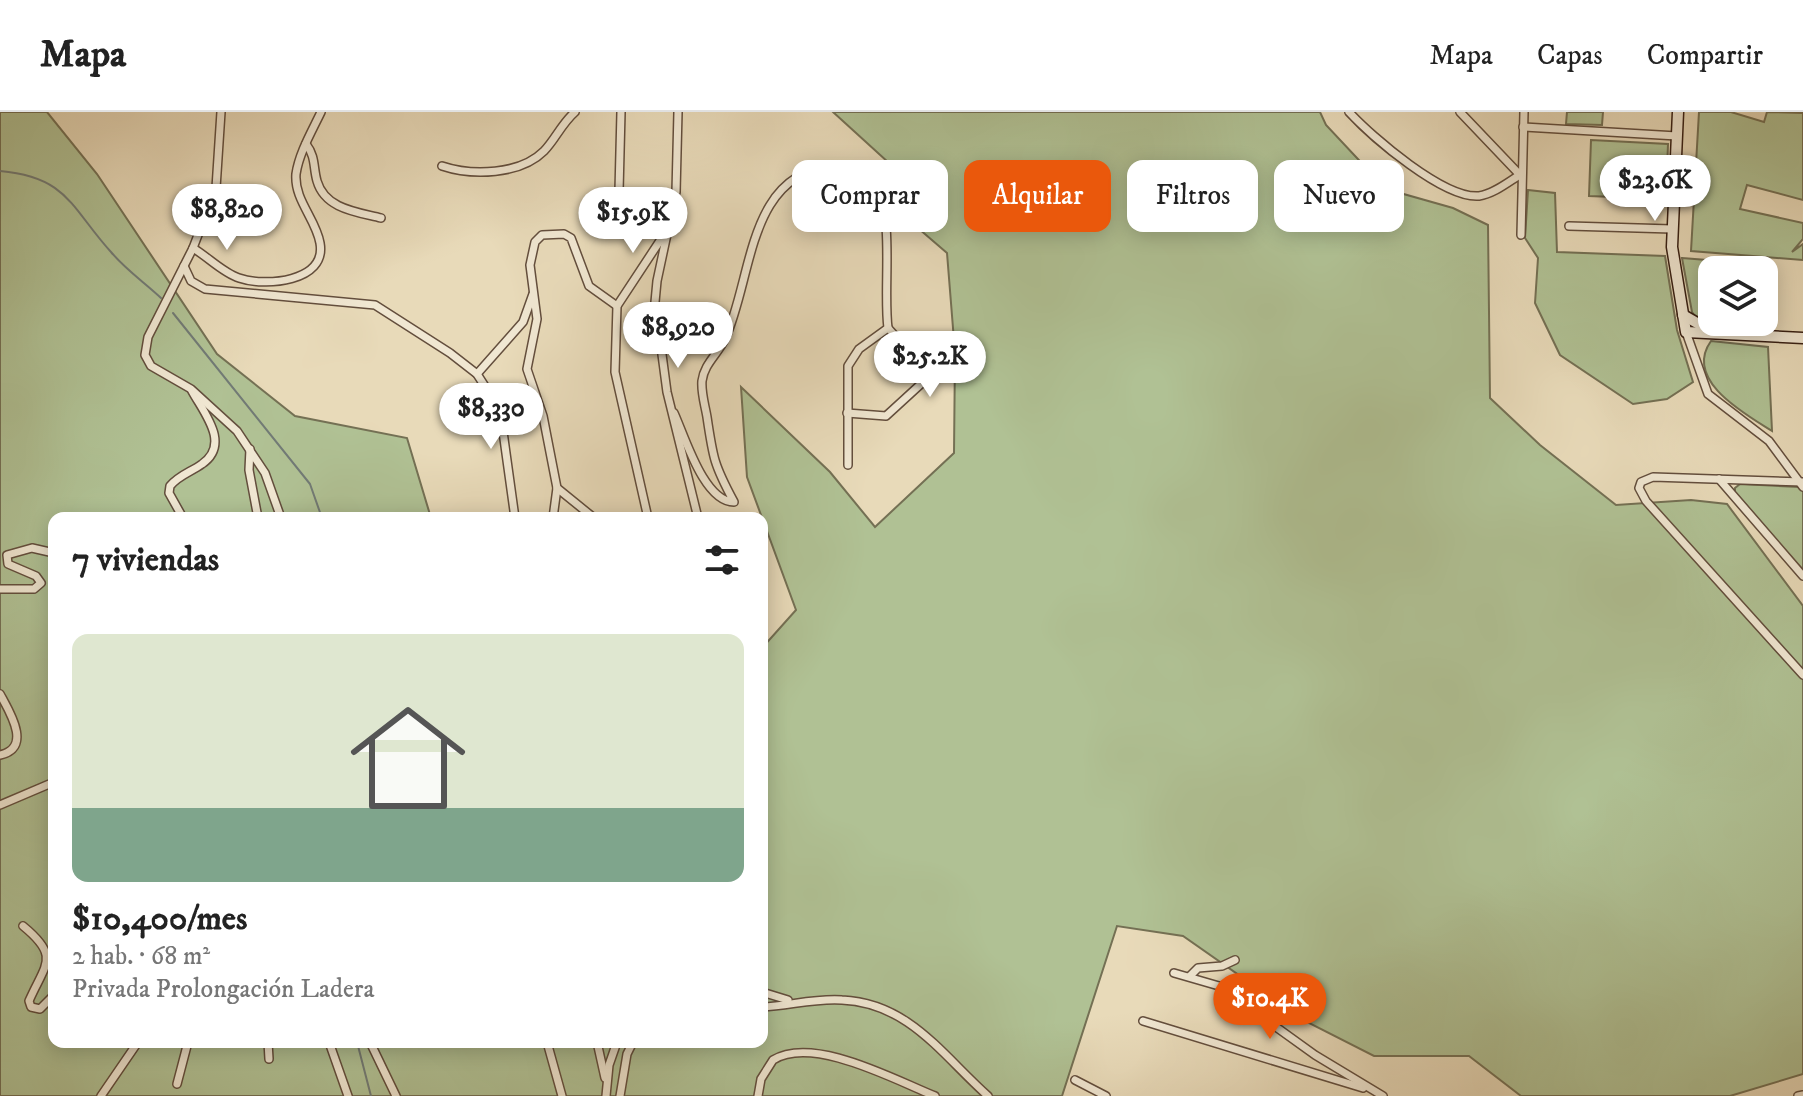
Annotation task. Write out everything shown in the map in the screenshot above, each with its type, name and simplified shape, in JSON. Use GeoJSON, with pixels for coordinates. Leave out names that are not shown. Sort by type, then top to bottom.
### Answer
{"type":"FeatureCollection","features":[{"type":"Feature","properties":{"kind":"street"},"geometry":{"type":"LineString","coordinates":[[221,112],[216,188],[193,248],[148,337],[147,360],[159,373],[191,389],[221,412],[250,448],[265,473],[279,512]]}},
{"type":"Feature","properties":{"kind":"street"},"geometry":{"type":"LineString","coordinates":[[193,248],[229,273],[251,280],[275,283],[313,268],[319,259],[320,239],[297,190],[296,175],[321,112]]}},
{"type":"Feature","properties":{"kind":"street"},"geometry":{"type":"LineString","coordinates":[[442,166],[457,171],[496,171],[529,163],[544,151],[575,112]]}},
{"type":"Feature","properties":{"kind":"street"},"geometry":{"type":"LineString","coordinates":[[619,191],[621,112]]}},
{"type":"Feature","properties":{"kind":"street"},"geometry":{"type":"LineString","coordinates":[[678,112],[673,222],[657,281],[655,302],[659,352],[696,512]]}},
{"type":"Feature","properties":{"kind":"street"},"geometry":{"type":"LineString","coordinates":[[1349,112],[1397,157],[1471,196],[1488,194],[1520,176]]}},
{"type":"Feature","properties":{"kind":"street"},"geometry":{"type":"LineString","coordinates":[[1460,112],[1520,176]]}},
{"type":"Feature","properties":{"kind":"street"},"geometry":{"type":"LineString","coordinates":[[1521,235],[1520,176],[1524,112]]}},
{"type":"Feature","properties":{"kind":"street"},"geometry":{"type":"LineString","coordinates":[[1678,112],[1672,262],[1686,332],[1708,394],[1769,441],[1801,484]]}},
{"type":"Feature","properties":{"kind":"street"},"geometry":{"type":"LineString","coordinates":[[1523,127],[1677,136]]}},
{"type":"Feature","properties":{"kind":"street"},"geometry":{"type":"LineString","coordinates":[[306,144],[315,157],[317,182],[328,200],[343,208],[381,218]]}},
{"type":"Feature","properties":{"kind":"street"},"geometry":{"type":"LineString","coordinates":[[674,413],[709,488],[722,500],[734,502],[711,455],[703,375],[725,339],[763,218],[780,190],[798,175],[822,167],[853,168],[868,178],[878,191],[886,213],[884,298],[888,328],[920,363],[922,383],[886,416],[847,413]]}},
{"type":"Feature","properties":{"kind":"street"},"geometry":{"type":"LineString","coordinates":[[647,512],[615,372],[617,306],[673,222]]}},
{"type":"Feature","properties":{"kind":"street"},"geometry":{"type":"LineString","coordinates":[[1569,226],[1672,229]]}},
{"type":"Feature","properties":{"kind":"street"},"geometry":{"type":"LineString","coordinates":[[554,512],[557,488],[543,416],[527,369],[537,319],[530,265],[535,242],[542,235],[564,234],[578,248],[582,275],[589,286],[617,306]]}},
{"type":"Feature","properties":{"kind":"street"},"geometry":{"type":"LineString","coordinates":[[184,266],[191,281],[205,289],[375,305],[416,328],[477,374],[500,410],[514,512]]}},
{"type":"Feature","properties":{"kind":"street"},"geometry":{"type":"LineString","coordinates":[[477,374],[523,322],[534,287]]}},
{"type":"Feature","properties":{"kind":"street"},"geometry":{"type":"LineString","coordinates":[[1683,315],[1698,324]]}},
{"type":"Feature","properties":{"kind":"street"},"geometry":{"type":"LineString","coordinates":[[848,465],[848,366],[852,356],[888,328]]}},
{"type":"Feature","properties":{"kind":"street"},"geometry":{"type":"LineString","coordinates":[[1686,332],[1698,332]]}},
{"type":"Feature","properties":{"kind":"street"},"geometry":{"type":"LineString","coordinates":[[1773,336],[1803,338]]}},
{"type":"Feature","properties":{"kind":"street"},"geometry":{"type":"LineString","coordinates":[[180,512],[172,499],[170,486],[211,457],[215,447],[212,426],[191,389]]}},
{"type":"Feature","properties":{"kind":"street"},"geometry":{"type":"LineString","coordinates":[[250,448],[249,470],[257,512]]}},
{"type":"Feature","properties":{"kind":"street"},"geometry":{"type":"LineString","coordinates":[[1801,484],[1653,477],[1641,482],[1639,488],[1646,501],[1803,675]]}},
{"type":"Feature","properties":{"kind":"street"},"geometry":{"type":"LineString","coordinates":[[1719,479],[1803,576]]}},
{"type":"Feature","properties":{"kind":"street"},"geometry":{"type":"LineString","coordinates":[[557,488],[587,512]]}},
{"type":"Feature","properties":{"kind":"street"},"geometry":{"type":"LineString","coordinates":[[0,589],[34,589],[41,583],[36,576],[8,564],[7,555],[32,548],[48,552]]}},
{"type":"Feature","properties":{"kind":"street"},"geometry":{"type":"LineString","coordinates":[[0,694],[16,725],[17,738],[13,747],[0,755]]}},
{"type":"Feature","properties":{"kind":"street"},"geometry":{"type":"LineString","coordinates":[[0,805],[48,785]]}},
{"type":"Feature","properties":{"kind":"street"},"geometry":{"type":"LineString","coordinates":[[23,926],[43,944],[47,954],[44,977],[29,1001],[31,1007],[40,1009],[48,1001]]}},
{"type":"Feature","properties":{"kind":"street"},"geometry":{"type":"LineString","coordinates":[[1190,976],[1198,968],[1222,966],[1235,960]]}},
{"type":"Feature","properties":{"kind":"street"},"geometry":{"type":"LineString","coordinates":[[1174,973],[1219,986],[1315,1055],[1383,1096]]}},
{"type":"Feature","properties":{"kind":"street"},"geometry":{"type":"LineString","coordinates":[[768,994],[790,1001]]}},
{"type":"Feature","properties":{"kind":"street"},"geometry":{"type":"LineString","coordinates":[[768,1006],[790,1001],[843,1000],[875,1004],[901,1015],[925,1034],[988,1096]]}},
{"type":"Feature","properties":{"kind":"street"},"geometry":{"type":"LineString","coordinates":[[1143,1021],[1373,1090]]}},
{"type":"Feature","properties":{"kind":"street"},"geometry":{"type":"LineString","coordinates":[[101,1096],[134,1048]]}},
{"type":"Feature","properties":{"kind":"street"},"geometry":{"type":"LineString","coordinates":[[177,1084],[186,1048]]}},
{"type":"Feature","properties":{"kind":"street"},"geometry":{"type":"LineString","coordinates":[[268,1048],[269,1059]]}},
{"type":"Feature","properties":{"kind":"street"},"geometry":{"type":"LineString","coordinates":[[331,1048],[348,1096]]}},
{"type":"Feature","properties":{"kind":"street"},"geometry":{"type":"LineString","coordinates":[[373,1048],[396,1096]]}},
{"type":"Feature","properties":{"kind":"street"},"geometry":{"type":"LineString","coordinates":[[549,1048],[562,1096]]}},
{"type":"Feature","properties":{"kind":"street"},"geometry":{"type":"LineString","coordinates":[[598,1048],[606,1096]]}},
{"type":"Feature","properties":{"kind":"street"},"geometry":{"type":"LineString","coordinates":[[606,1084],[615,1048]]}},
{"type":"Feature","properties":{"kind":"street"},"geometry":{"type":"LineString","coordinates":[[620,1096],[630,1048]]}},
{"type":"Feature","properties":{"kind":"street"},"geometry":{"type":"LineString","coordinates":[[758,1096],[761,1079],[773,1060],[806,1052],[834,1056],[935,1096]]}},
{"type":"Feature","properties":{"kind":"street"},"geometry":{"type":"LineString","coordinates":[[1075,1080],[1106,1096]]}},
{"type":"Feature","properties":{"kind":"green space"},"geometry":{"type":"Polygon","coordinates":[[[0,112],[47,112],[97,174],[217,354],[295,416],[407,438],[429,512],[48,512],[48,1048],[768,1048],[768,641],[796,610],[768,534],[768,512],[760,512],[747,477],[741,387],[830,472],[875,527],[954,453],[955,353],[947,253],[923,232],[948,232],[948,160],[886,160],[833,112],[1320,112],[1326,125],[1359,160],[1274,160],[1274,232],[1404,232],[1404,194],[1453,208],[1488,225],[1490,398],[1540,445],[1616,505],[1691,500],[1727,504],[1803,606],[1803,1074],[1730,1096],[1521,1096],[1469,1056],[1374,1056],[1303,1020],[1183,936],[1117,926],[1062,1096],[0,1096],[0,112]]]}},
{"type":"Feature","properties":{"kind":"green space"},"geometry":{"type":"Polygon","coordinates":[[[1567,112],[1603,112],[1602,125],[1566,124],[1567,112]]]}},
{"type":"Feature","properties":{"kind":"green space"},"geometry":{"type":"Polygon","coordinates":[[[1699,112],[1731,112],[1764,122],[1767,112],[1803,113],[1803,200],[1747,185],[1740,209],[1803,223],[1803,239],[1792,252],[1803,244],[1803,260],[1691,251],[1699,112]]]}},
{"type":"Feature","properties":{"kind":"green space"},"geometry":{"type":"Polygon","coordinates":[[[1591,140],[1668,144],[1666,199],[1589,196],[1591,140]]]}},
{"type":"Feature","properties":{"kind":"green space"},"geometry":{"type":"Polygon","coordinates":[[[1528,190],[1555,193],[1557,252],[1665,256],[1677,330],[1693,382],[1667,399],[1633,404],[1560,355],[1535,303],[1538,258],[1525,238],[1528,190]]]}},
{"type":"Feature","properties":{"kind":"green space"},"geometry":{"type":"Polygon","coordinates":[[[1682,258],[1698,259],[1698,320],[1692,312],[1682,258]]]}},
{"type":"Feature","properties":{"kind":"green space"},"geometry":{"type":"Polygon","coordinates":[[[1711,341],[1768,347],[1772,431],[1733,405],[1711,382],[1705,369],[1704,355],[1711,341]]]}},
{"type":"Feature","properties":{"kind":"green space"},"geometry":{"type":"Polygon","coordinates":[[[1740,484],[1799,487],[1803,491],[1803,573],[1735,496],[1735,488],[1740,484]]]}},
{"type":"Feature","properties":{"kind":"waterway"},"geometry":{"type":"LineString","coordinates":[[0,171],[40,180],[66,197],[117,258],[161,298]]}},
{"type":"Feature","properties":{"kind":"waterway"},"geometry":{"type":"LineString","coordinates":[[173,313],[310,484],[320,512]]}},
{"type":"Feature","properties":{"kind":"waterway"},"geometry":{"type":"LineString","coordinates":[[359,1048],[371,1096]]}}]}
